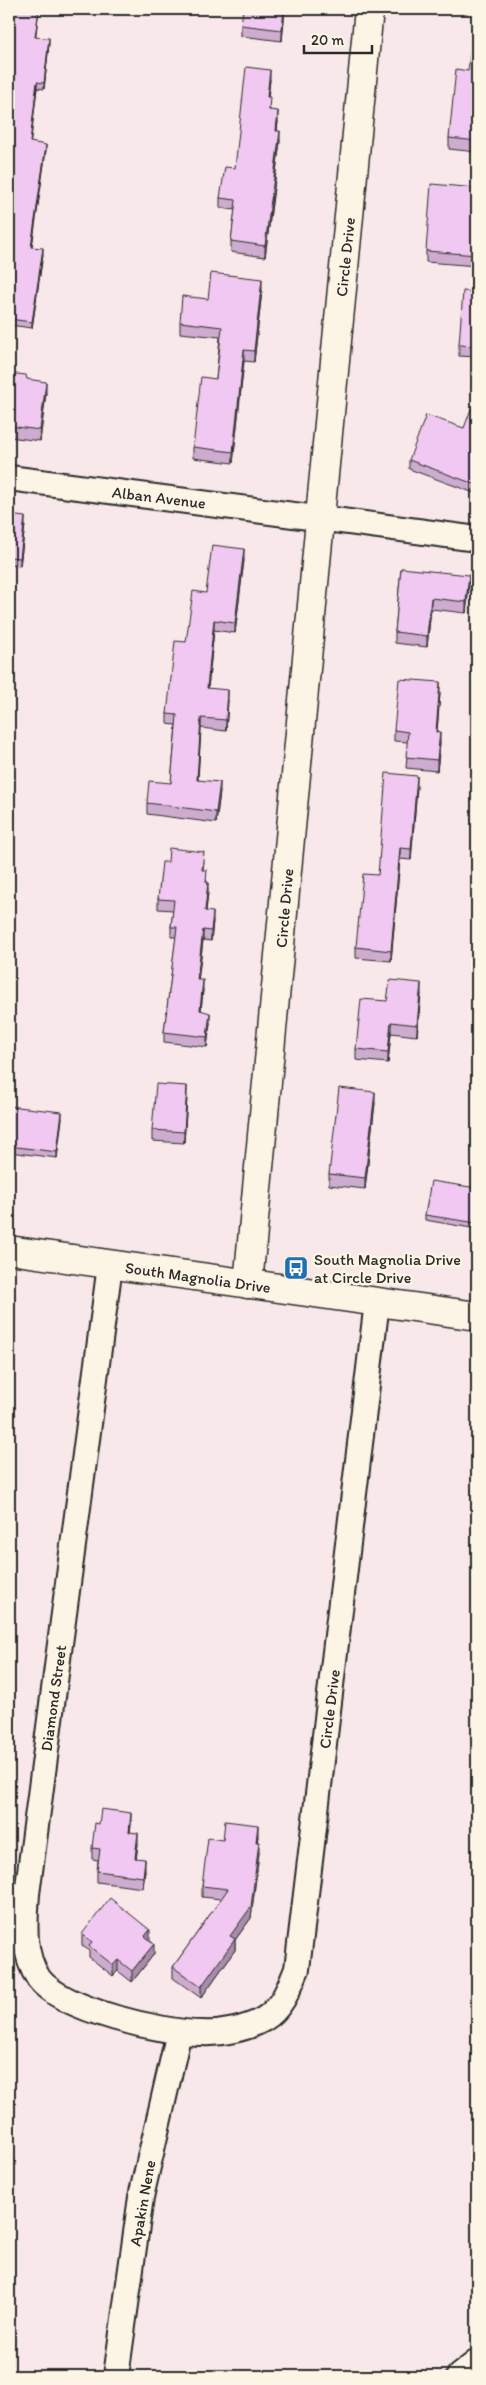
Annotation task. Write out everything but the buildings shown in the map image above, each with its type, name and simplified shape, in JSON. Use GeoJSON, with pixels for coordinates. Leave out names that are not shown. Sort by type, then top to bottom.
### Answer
{"type":"FeatureCollection","features":[{"type":"Feature","properties":{"kind":"street","name":"Circle Drive"},"geometry":{"type":"LineString","coordinates":[[248,1284],[369,9]]}},
{"type":"Feature","properties":{"kind":"street","name":"Alban Avenue"},"geometry":{"type":"LineString","coordinates":[[9,478],[477,539]]}},
{"type":"Feature","properties":{"kind":"street","name":"South Magnolia Drive"},"geometry":{"type":"LineString","coordinates":[[9,1250],[477,1316]]}},
{"type":"Feature","properties":{"kind":"street","name":"Diamond Street"},"geometry":{"type":"LineString","coordinates":[[110,1265],[28,1885],[25,1930],[29,1955],[39,1979],[52,1990],[78,2006],[179,2032]]}},
{"type":"Feature","properties":{"kind":"street","name":"Circle Drive"},"geometry":{"type":"LineString","coordinates":[[179,2032],[204,2033],[231,2030],[264,2019],[283,2001],[296,1969],[377,1302]]}},
{"type":"Feature","properties":{"kind":"street","name":"Apakin Nene"},"geometry":{"type":"LineString","coordinates":[[116,2376],[141,2198],[179,2032]]}},
{"type":"Feature","properties":{"kind":"street"},"geometry":{"type":"LineString","coordinates":[[459,2376],[477,2362]]}},
{"type":"Feature","properties":{"kind":"place","name":"South Magnolia Drive at Circle Drive"},"geometry":{"type":"Point","coordinates":[296,1268]}}]}
